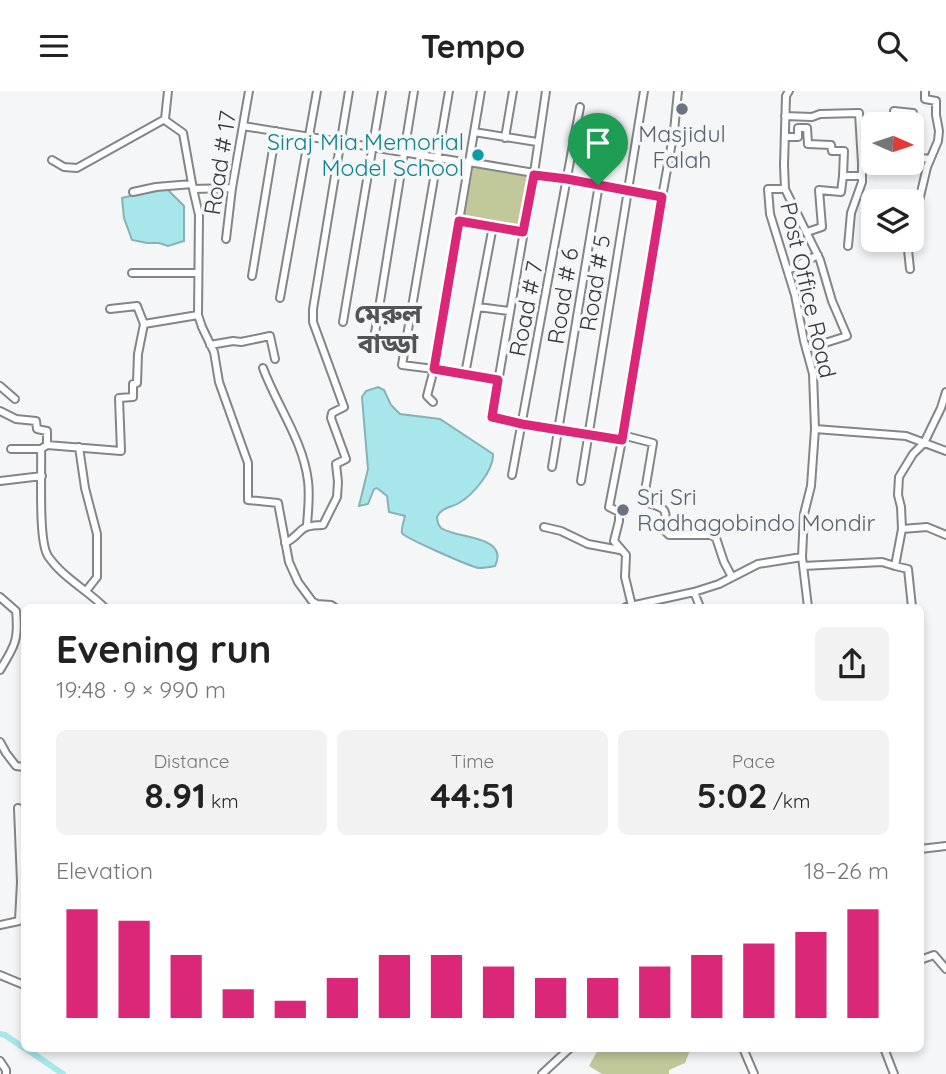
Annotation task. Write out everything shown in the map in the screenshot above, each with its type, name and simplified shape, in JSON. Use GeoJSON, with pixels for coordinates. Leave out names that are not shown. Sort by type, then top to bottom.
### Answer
{"type":"FeatureCollection","features":[{"type":"Feature","properties":{"kind":"street"},"geometry":{"type":"LineString","coordinates":[[168,91],[165,118],[183,133],[192,187],[200,215],[198,315],[214,352],[219,382],[247,463],[248,500],[278,503],[289,562],[298,582],[317,604]]}},
{"type":"Feature","properties":{"kind":"street","name":"Road # 17"},"geometry":{"type":"LineString","coordinates":[[226,239],[249,91]]}},
{"type":"Feature","properties":{"kind":"street"},"geometry":{"type":"LineString","coordinates":[[280,298],[317,91]]}},
{"type":"Feature","properties":{"kind":"street"},"geometry":{"type":"LineString","coordinates":[[285,543],[307,525],[323,526],[337,497],[336,464],[346,459],[331,418],[332,413],[344,407],[315,330],[313,309],[349,91]]}},
{"type":"Feature","properties":{"kind":"street"},"geometry":{"type":"LineString","coordinates":[[343,322],[382,91]]}},
{"type":"Feature","properties":{"kind":"street"},"geometry":{"type":"LineString","coordinates":[[405,345],[374,339],[414,91]]}},
{"type":"Feature","properties":{"kind":"street"},"geometry":{"type":"LineString","coordinates":[[449,91],[402,365],[498,380]]}},
{"type":"Feature","properties":{"kind":"street"},"geometry":{"type":"LineString","coordinates":[[433,402],[427,396],[434,369],[481,91]]}},
{"type":"Feature","properties":{"kind":"street"},"geometry":{"type":"LineString","coordinates":[[505,138],[513,91]]}},
{"type":"Feature","properties":{"kind":"street"},"geometry":{"type":"LineString","coordinates":[[546,91],[492,417],[522,424],[653,443],[644,497],[648,503],[666,511],[666,531],[669,535],[711,535],[716,538],[732,577]]}},
{"type":"Feature","properties":{"kind":"street","name":"Road # 5"},"geometry":{"type":"LineString","coordinates":[[581,481],[645,91]]}},
{"type":"Feature","properties":{"kind":"street"},"geometry":{"type":"LineString","coordinates":[[629,604],[625,576],[626,555],[614,541],[619,512],[609,507],[674,131],[678,91]]}},
{"type":"Feature","properties":{"kind":"street","name":"Post Office Road"},"geometry":{"type":"LineString","coordinates":[[789,91],[786,96],[785,116],[785,189],[768,189],[770,214],[795,295],[813,374],[815,429],[811,487],[804,514],[802,557],[808,604]]}},
{"type":"Feature","properties":{"kind":"street"},"geometry":{"type":"LineString","coordinates":[[921,189],[939,131],[936,101],[925,99],[925,91]]}},
{"type":"Feature","properties":{"kind":"street","name":"Road # 7"},"geometry":{"type":"LineString","coordinates":[[512,475],[580,107]]}},
{"type":"Feature","properties":{"kind":"street"},"geometry":{"type":"LineString","coordinates":[[785,116],[859,113],[861,146]]}},
{"type":"Feature","properties":{"kind":"street"},"geometry":{"type":"LineString","coordinates":[[52,160],[64,167],[77,168],[165,118]]}},
{"type":"Feature","properties":{"kind":"street"},"geometry":{"type":"LineString","coordinates":[[243,126],[469,162],[662,197]]}},
{"type":"Feature","properties":{"kind":"street"},"geometry":{"type":"LineString","coordinates":[[786,137],[798,137],[798,128],[807,128],[808,144],[832,145],[832,151],[844,151],[841,192],[819,190],[822,227],[807,232]]}},
{"type":"Feature","properties":{"kind":"street","name":"Road # 6"},"geometry":{"type":"LineString","coordinates":[[552,467],[608,130]]}},
{"type":"Feature","properties":{"kind":"street"},"geometry":{"type":"LineString","coordinates":[[252,277],[276,131]]}},
{"type":"Feature","properties":{"kind":"street"},"geometry":{"type":"LineString","coordinates":[[474,132],[537,142]]}},
{"type":"Feature","properties":{"kind":"street"},"geometry":{"type":"LineString","coordinates":[[924,158],[930,159]]}},
{"type":"Feature","properties":{"kind":"street"},"geometry":{"type":"LineString","coordinates":[[843,176],[862,176],[851,213],[848,246]]}},
{"type":"Feature","properties":{"kind":"street"},"geometry":{"type":"LineString","coordinates":[[133,192],[156,187],[232,188]]}},
{"type":"Feature","properties":{"kind":"street"},"geometry":{"type":"LineString","coordinates":[[785,189],[818,255],[832,301],[847,336],[806,349]]}},
{"type":"Feature","properties":{"kind":"street"},"geometry":{"type":"LineString","coordinates":[[459,221],[523,232]]}},
{"type":"Feature","properties":{"kind":"street"},"geometry":{"type":"LineString","coordinates":[[465,374],[493,226]]}},
{"type":"Feature","properties":{"kind":"street"},"geometry":{"type":"LineString","coordinates":[[908,252],[910,269]]}},
{"type":"Feature","properties":{"kind":"street"},"geometry":{"type":"LineString","coordinates":[[788,270],[818,255]]}},
{"type":"Feature","properties":{"kind":"street"},"geometry":{"type":"LineString","coordinates":[[132,273],[198,273]]}},
{"type":"Feature","properties":{"kind":"street"},"geometry":{"type":"LineString","coordinates":[[11,449],[79,447],[121,451],[119,398],[132,397],[133,384],[137,383],[138,354],[144,324],[136,306],[110,309]]}},
{"type":"Feature","properties":{"kind":"street"},"geometry":{"type":"LineString","coordinates":[[478,307],[509,311]]}},
{"type":"Feature","properties":{"kind":"street"},"geometry":{"type":"LineString","coordinates":[[144,324],[198,315]]}},
{"type":"Feature","properties":{"kind":"street"},"geometry":{"type":"LineString","coordinates":[[210,345],[270,336],[275,359]]}},
{"type":"Feature","properties":{"kind":"street"},"geometry":{"type":"LineString","coordinates":[[263,368],[304,461],[309,498],[307,525]]}},
{"type":"Feature","properties":{"kind":"street"},"geometry":{"type":"LineString","coordinates":[[0,386],[15,399]]}},
{"type":"Feature","properties":{"kind":"street"},"geometry":{"type":"LineString","coordinates":[[895,566],[902,529],[899,477],[924,443],[942,408],[946,392]]}},
{"type":"Feature","properties":{"kind":"street"},"geometry":{"type":"LineString","coordinates":[[0,411],[8,417],[36,421],[37,429],[47,431],[42,476],[44,548],[64,573],[101,604]]}},
{"type":"Feature","properties":{"kind":"street"},"geometry":{"type":"LineString","coordinates":[[815,429],[906,436],[946,451]]}},
{"type":"Feature","properties":{"kind":"street"},"geometry":{"type":"LineString","coordinates":[[79,447],[85,488],[97,534],[97,577],[86,591]]}},
{"type":"Feature","properties":{"kind":"street"},"geometry":{"type":"LineString","coordinates":[[0,481],[42,476]]}},
{"type":"Feature","properties":{"kind":"street"},"geometry":{"type":"LineString","coordinates":[[544,527],[561,531],[588,544],[620,550]]}},
{"type":"Feature","properties":{"kind":"street"},"geometry":{"type":"LineString","coordinates":[[902,529],[927,527],[946,535]]}},
{"type":"Feature","properties":{"kind":"street"},"geometry":{"type":"LineString","coordinates":[[639,604],[694,592],[757,564],[802,557]]}},
{"type":"Feature","properties":{"kind":"street"},"geometry":{"type":"LineString","coordinates":[[803,566],[882,562],[908,569],[912,604]]}},
{"type":"Feature","properties":{"kind":"street"},"geometry":{"type":"LineString","coordinates":[[694,592],[700,604]]}},
{"type":"Feature","properties":{"kind":"street"},"geometry":{"type":"LineString","coordinates":[[0,597],[16,611],[18,630],[14,648],[0,670]]}},
{"type":"Feature","properties":{"kind":"street"},"geometry":{"type":"LineString","coordinates":[[665,599],[666,604]]}},
{"type":"Feature","properties":{"kind":"street"},"geometry":{"type":"LineString","coordinates":[[0,741],[16,767],[21,768]]}},
{"type":"Feature","properties":{"kind":"street"},"geometry":{"type":"LineString","coordinates":[[0,925],[19,921],[21,881],[18,808]]}},
{"type":"Feature","properties":{"kind":"street"},"geometry":{"type":"LineString","coordinates":[[924,849],[946,846]]}},
{"type":"Feature","properties":{"kind":"street"},"geometry":{"type":"LineString","coordinates":[[924,959],[934,955],[946,969]]}},
{"type":"Feature","properties":{"kind":"street"},"geometry":{"type":"LineString","coordinates":[[0,975],[21,984]]}},
{"type":"Feature","properties":{"kind":"street"},"geometry":{"type":"LineString","coordinates":[[542,1074],[566,1052]]}},
{"type":"Feature","properties":{"kind":"street"},"geometry":{"type":"LineString","coordinates":[[745,1052],[754,1074]]}},
{"type":"Feature","properties":{"kind":"street"},"geometry":{"type":"LineString","coordinates":[[886,1052],[894,1074]]}},
{"type":"Feature","properties":{"kind":"street"},"geometry":{"type":"LineString","coordinates":[[0,1061],[6,1074]]}},
{"type":"Feature","properties":{"kind":"green space"},"geometry":{"type":"Polygon","coordinates":[[[474,163],[534,174],[524,231],[463,220],[474,163]]]}},
{"type":"Feature","properties":{"kind":"green space"},"geometry":{"type":"Polygon","coordinates":[[[597,1052],[689,1052],[685,1063],[669,1070],[669,1074],[602,1074],[589,1066],[597,1052]]]}},
{"type":"Feature","properties":{"kind":"water"},"geometry":{"type":"Polygon","coordinates":[[[165,187],[184,206],[184,241],[168,246],[132,240],[124,218],[122,198],[165,187]]]}},
{"type":"Feature","properties":{"kind":"water"},"geometry":{"type":"Polygon","coordinates":[[[378,387],[384,390],[391,405],[400,414],[440,419],[493,454],[490,467],[476,488],[459,503],[441,511],[437,517],[438,524],[448,532],[488,543],[498,556],[495,566],[479,568],[406,536],[402,533],[405,516],[389,512],[387,496],[377,488],[374,489],[368,504],[359,506],[368,469],[362,397],[366,391],[378,387]]]}},
{"type":"Feature","properties":{"kind":"waterway"},"geometry":{"type":"LineString","coordinates":[[0,1034],[21,1046]]}},
{"type":"Feature","properties":{"kind":"waterway"},"geometry":{"type":"LineString","coordinates":[[31,1052],[63,1074]]}},
{"type":"Feature","properties":{"kind":"place","name":"Masjidul Falah"},"geometry":{"type":"Point","coordinates":[682,109]}},
{"type":"Feature","properties":{"kind":"place","name":"Siraj Mia Memorial Model School"},"geometry":{"type":"Point","coordinates":[478,155]}},
{"type":"Feature","properties":{"kind":"place","name":"Sri Sri Radhagobindo Mondir"},"geometry":{"type":"Point","coordinates":[623,510]}},
{"type":"Feature","properties":{"kind":"district","name":"মেরুল বাড্ডা"},"geometry":{"type":"Point","coordinates":[388,328]}},
{"type":"Feature","properties":{"kind":"route"},"geometry":{"type":"LineString","coordinates":[[534,175],[598,185],[662,197],[622,440],[492,417],[498,380],[434,369],[459,221],[523,232],[534,175]]}}]}
